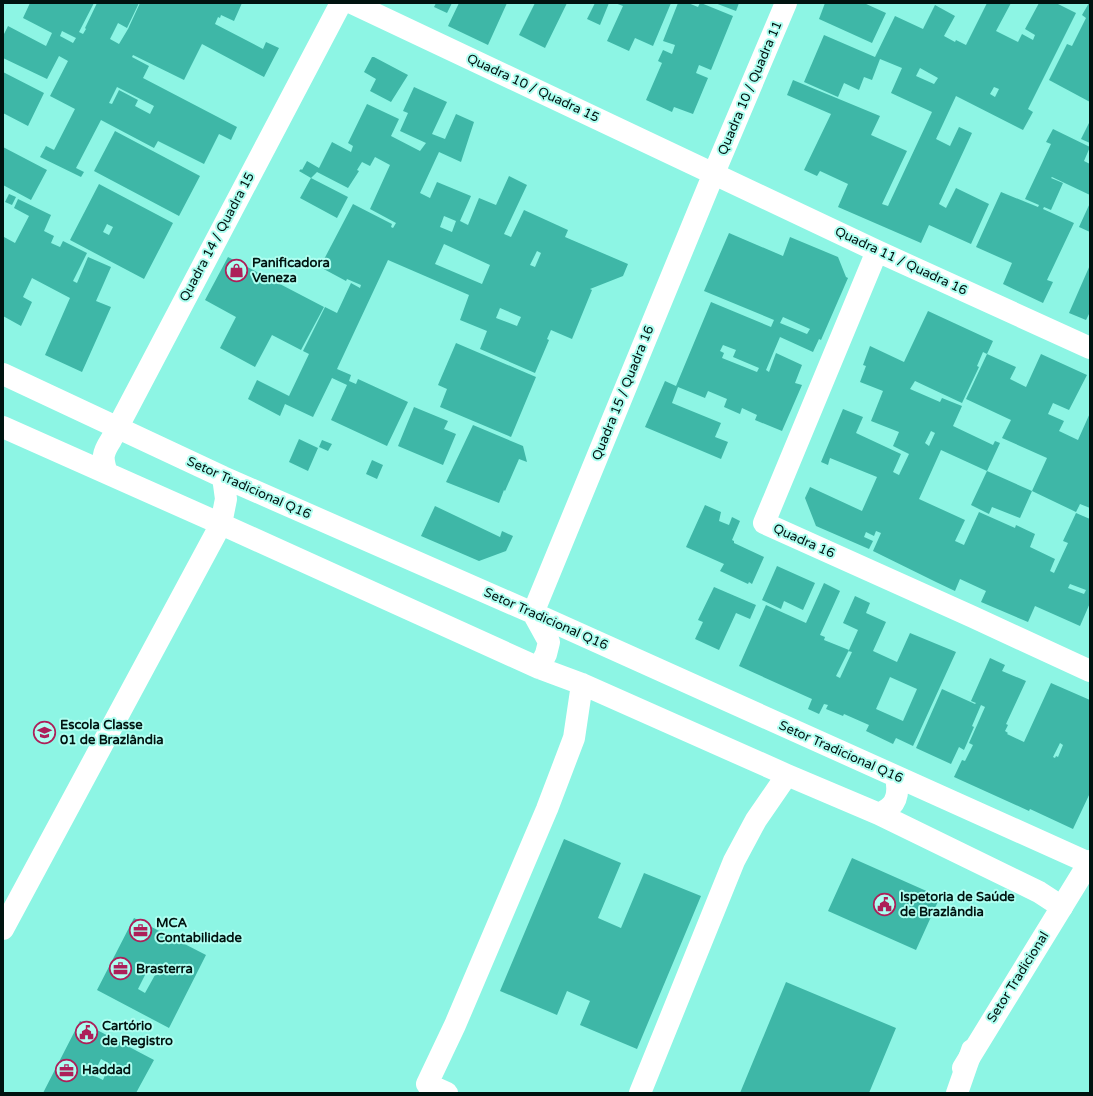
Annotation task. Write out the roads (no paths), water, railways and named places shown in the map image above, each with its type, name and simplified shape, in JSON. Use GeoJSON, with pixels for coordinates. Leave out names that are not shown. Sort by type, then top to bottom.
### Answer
{"type":"FeatureCollection","features":[{"type":"Feature","properties":{"kind":"main road","name":"Quadra 14 / Quadra 15"},"geometry":{"type":"LineString","coordinates":[[107,473],[103,460],[105,450],[341,3]]}},
{"type":"Feature","properties":{"kind":"main road","name":"Quadra 10 / Quadra 15"},"geometry":{"type":"LineString","coordinates":[[352,3],[714,173]]}},
{"type":"Feature","properties":{"kind":"main road","name":"Quadra 10 / Quadra 11"},"geometry":{"type":"LineString","coordinates":[[714,173],[786,3]]}},
{"type":"Feature","properties":{"kind":"main road","name":"Quadra 11 / Quadra 16"},"geometry":{"type":"LineString","coordinates":[[714,173],[877,251],[1090,348]]}},
{"type":"Feature","properties":{"kind":"main road","name":"Quadra 15 / Quadra 16"},"geometry":{"type":"LineString","coordinates":[[533,613],[714,173]]}},
{"type":"Feature","properties":{"kind":"main road","name":"Quadra 16"},"geometry":{"type":"LineString","coordinates":[[877,251],[764,523],[1090,671]]}},
{"type":"Feature","properties":{"kind":"main road","name":"Setor Tradicional Q16"},"geometry":{"type":"LineString","coordinates":[[3,374],[223,477],[533,613],[896,777],[1089,862]]}},
{"type":"Feature","properties":{"kind":"main road"},"geometry":{"type":"LineString","coordinates":[[3,427],[539,668],[582,684],[879,814],[1039,892],[1062,907]]}},
{"type":"Feature","properties":{"kind":"main road"},"geometry":{"type":"LineString","coordinates":[[3,929],[221,524],[226,499],[223,477]]}},
{"type":"Feature","properties":{"kind":"main road"},"geometry":{"type":"LineString","coordinates":[[533,613],[549,642],[546,654],[539,668]]}},
{"type":"Feature","properties":{"kind":"main road"},"geometry":{"type":"LineString","coordinates":[[448,1093],[427,1084],[455,1025],[547,809],[574,738],[582,684]]}},
{"type":"Feature","properties":{"kind":"main road"},"geometry":{"type":"LineString","coordinates":[[640,1093],[734,861],[756,820],[787,775]]}},
{"type":"Feature","properties":{"kind":"main road"},"geometry":{"type":"LineString","coordinates":[[879,814],[891,806],[896,798],[898,784],[896,777]]}},
{"type":"Feature","properties":{"kind":"main road","name":"Setor Tradicional"},"geometry":{"type":"LineString","coordinates":[[948,1093],[972,1050],[1089,862]]}},
{"type":"Feature","properties":{"kind":"main road"},"geometry":{"type":"LineString","coordinates":[[957,1093],[972,1050]]}},
{"type":"Feature","properties":{"kind":"place","name":"Panificadora Veneza"},"geometry":{"type":"Point","coordinates":[236,270]}},
{"type":"Feature","properties":{"kind":"place","name":"Escola Classe 01 de Brazlândia"},"geometry":{"type":"Point","coordinates":[45,732]}},
{"type":"Feature","properties":{"kind":"place","name":"Ispetoria de Saúde de Brazlândia"},"geometry":{"type":"Point","coordinates":[884,904]}},
{"type":"Feature","properties":{"kind":"place","name":"MCA Contabilidade"},"geometry":{"type":"Point","coordinates":[140,930]}},
{"type":"Feature","properties":{"kind":"place","name":"Brasterra"},"geometry":{"type":"Point","coordinates":[120,969]}},
{"type":"Feature","properties":{"kind":"place","name":"Cartório de Registro"},"geometry":{"type":"Point","coordinates":[86,1033]}},
{"type":"Feature","properties":{"kind":"place","name":"Haddad"},"geometry":{"type":"Point","coordinates":[66,1070]}}]}
